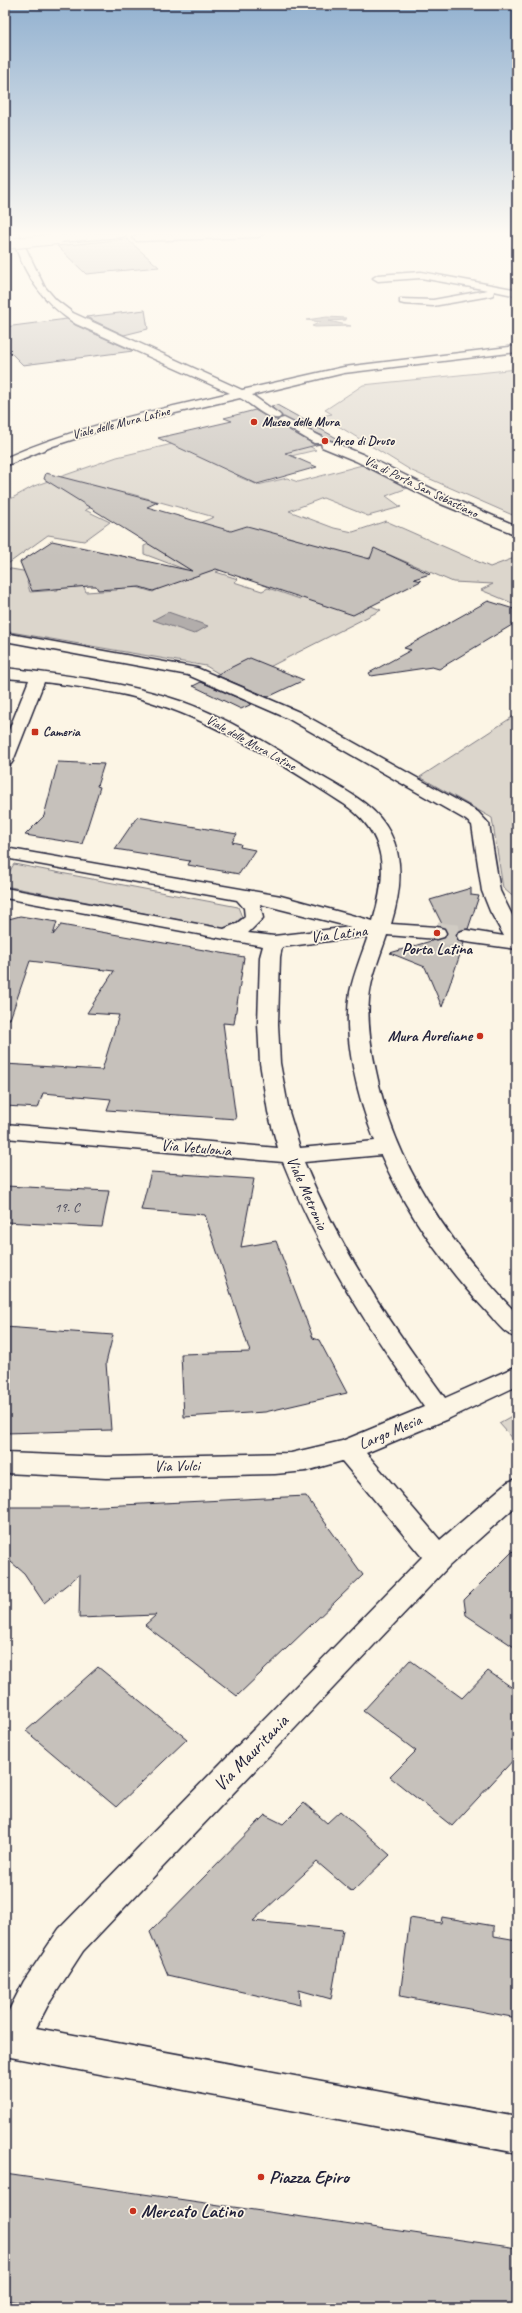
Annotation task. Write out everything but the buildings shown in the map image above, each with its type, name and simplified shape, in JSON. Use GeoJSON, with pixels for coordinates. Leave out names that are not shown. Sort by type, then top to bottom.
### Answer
{"type":"FeatureCollection","features":[{"type":"Feature","properties":{"kind":"street","name":"Via di Porta San Sebastiano"},"geometry":{"type":"LineString","coordinates":[[124,342],[258,402],[279,418],[322,442],[360,458],[446,501],[517,531]]}},
{"type":"Feature","properties":{"kind":"street","name":"Viale delle Mura Latine"},"geometry":{"type":"LineString","coordinates":[[5,462],[49,443],[81,432],[357,368],[517,349]]}},
{"type":"Feature","properties":{"kind":"street"},"geometry":{"type":"LineString","coordinates":[[195,374],[207,390],[206,402]]}},
{"type":"Feature","properties":{"kind":"street","name":"Via di Porta San Sebastiano"},"geometry":{"type":"LineString","coordinates":[[206,402],[233,405],[279,418]]}},
{"type":"Feature","properties":{"kind":"street"},"geometry":{"type":"LineString","coordinates":[[5,637],[192,671],[293,715],[472,816],[480,824],[491,891],[499,911],[517,942]]}},
{"type":"Feature","properties":{"kind":"street","name":"Viale delle Mura Latine"},"geometry":{"type":"LineString","coordinates":[[5,673],[131,692],[161,700],[199,715],[238,734],[363,810],[379,828],[388,848],[391,865],[390,883],[382,929]]}},
{"type":"Feature","properties":{"kind":"street"},"geometry":{"type":"LineString","coordinates":[[5,761],[38,677]]}},
{"type":"Feature","properties":{"kind":"street","name":"Via Latina"},"geometry":{"type":"LineString","coordinates":[[5,853],[281,902],[382,929]]}},
{"type":"Feature","properties":{"kind":"street","name":"Via Latina"},"geometry":{"type":"LineString","coordinates":[[5,893],[226,935],[274,942],[382,929]]}},
{"type":"Feature","properties":{"kind":"street"},"geometry":{"type":"LineString","coordinates":[[226,935],[243,928],[254,918],[253,907],[244,896]]}},
{"type":"Feature","properties":{"kind":"street"},"geometry":{"type":"LineString","coordinates":[[437,933],[382,929],[360,991],[358,1013],[366,1081],[374,1115],[387,1147],[425,1218],[466,1272],[517,1329]]}},
{"type":"Feature","properties":{"kind":"street"},"geometry":{"type":"LineString","coordinates":[[466,936],[517,942]]}},
{"type":"Feature","properties":{"kind":"street","name":"Viale Metronio"},"geometry":{"type":"LineString","coordinates":[[274,942],[270,965],[270,1062],[277,1106],[290,1156],[312,1210],[347,1276],[391,1342],[441,1411]]}},
{"type":"Feature","properties":{"kind":"street","name":"Via Vetulonia"},"geometry":{"type":"LineString","coordinates":[[5,1131],[290,1156],[387,1147]]}},
{"type":"Feature","properties":{"kind":"street","name":"Largo Mesia"},"geometry":{"type":"LineString","coordinates":[[439,1558],[348,1450],[441,1411],[517,1375]]}},
{"type":"Feature","properties":{"kind":"street","name":"Via Vulci"},"geometry":{"type":"LineString","coordinates":[[5,1463],[47,1467],[287,1464],[348,1450]]}},
{"type":"Feature","properties":{"kind":"street","name":"Via Mauritania"},"geometry":{"type":"LineString","coordinates":[[8,2039],[71,1940],[439,1558],[516,1491]]}},
{"type":"Feature","properties":{"kind":"street"},"geometry":{"type":"LineString","coordinates":[[8,2039],[517,2135]]}},
{"type":"Feature","properties":{"kind":"shaded area"},"geometry":{"type":"Polygon","coordinates":[[[517,369],[517,517],[412,471],[322,416],[332,414],[325,410],[363,385],[517,369]]]}},
{"type":"Feature","properties":{"kind":"shaded area"},"geometry":{"type":"Polygon","coordinates":[[[277,428],[316,450],[291,456],[237,476],[258,485],[287,478],[298,482],[366,464],[413,486],[386,496],[401,507],[368,516],[323,498],[289,511],[334,528],[353,532],[386,521],[490,567],[517,557],[517,605],[481,590],[493,584],[453,582],[383,552],[359,562],[289,537],[241,553],[250,557],[216,572],[238,579],[234,582],[262,591],[268,588],[300,599],[322,586],[381,610],[236,684],[206,666],[5,631],[5,568],[35,573],[27,582],[30,592],[58,590],[56,584],[82,582],[86,592],[117,590],[115,584],[123,583],[153,592],[189,571],[144,554],[144,546],[214,517],[128,493],[85,510],[110,522],[84,541],[48,535],[5,566],[5,502],[34,486],[117,457],[232,430],[277,428]]]}},
{"type":"Feature","properties":{"kind":"shaded area"},"geometry":{"type":"Polygon","coordinates":[[[168,612],[208,626],[194,634],[153,620],[168,612]]]}},
{"type":"Feature","properties":{"kind":"shaded area"},"geometry":{"type":"Polygon","coordinates":[[[517,714],[517,900],[503,888],[492,818],[420,777],[517,714]]]}},
{"type":"Feature","properties":{"kind":"shaded area"},"geometry":{"type":"Polygon","coordinates":[[[14,864],[238,907],[242,917],[229,929],[225,929],[5,886],[5,879],[14,864]]]}},
{"type":"Feature","properties":{"kind":"shaded area"},"geometry":{"type":"Polygon","coordinates":[[[517,1413],[517,1441],[516,1442],[499,1423],[517,1413]]]}},
{"type":"Feature","properties":{"kind":"tunnel"},"geometry":{"type":"LineString","coordinates":[[437,933],[466,936]]}},
{"type":"Feature","properties":{"kind":"place","name":"Museo delle Mura"},"geometry":{"type":"Point","coordinates":[254,422]}},
{"type":"Feature","properties":{"kind":"place","name":"Arco di Druso"},"geometry":{"type":"Point","coordinates":[325,441]}},
{"type":"Feature","properties":{"kind":"place","name":"Cameria"},"geometry":{"type":"Point","coordinates":[35,732]}},
{"type":"Feature","properties":{"kind":"place","name":"Porta Latina"},"geometry":{"type":"Point","coordinates":[437,933]}},
{"type":"Feature","properties":{"kind":"place","name":"Mura Aureliane"},"geometry":{"type":"Point","coordinates":[480,1036]}},
{"type":"Feature","properties":{"kind":"place","name":"Piazza Epiro"},"geometry":{"type":"Point","coordinates":[261,2177]}},
{"type":"Feature","properties":{"kind":"place","name":"Mercato Latino"},"geometry":{"type":"Point","coordinates":[133,2211]}}]}
